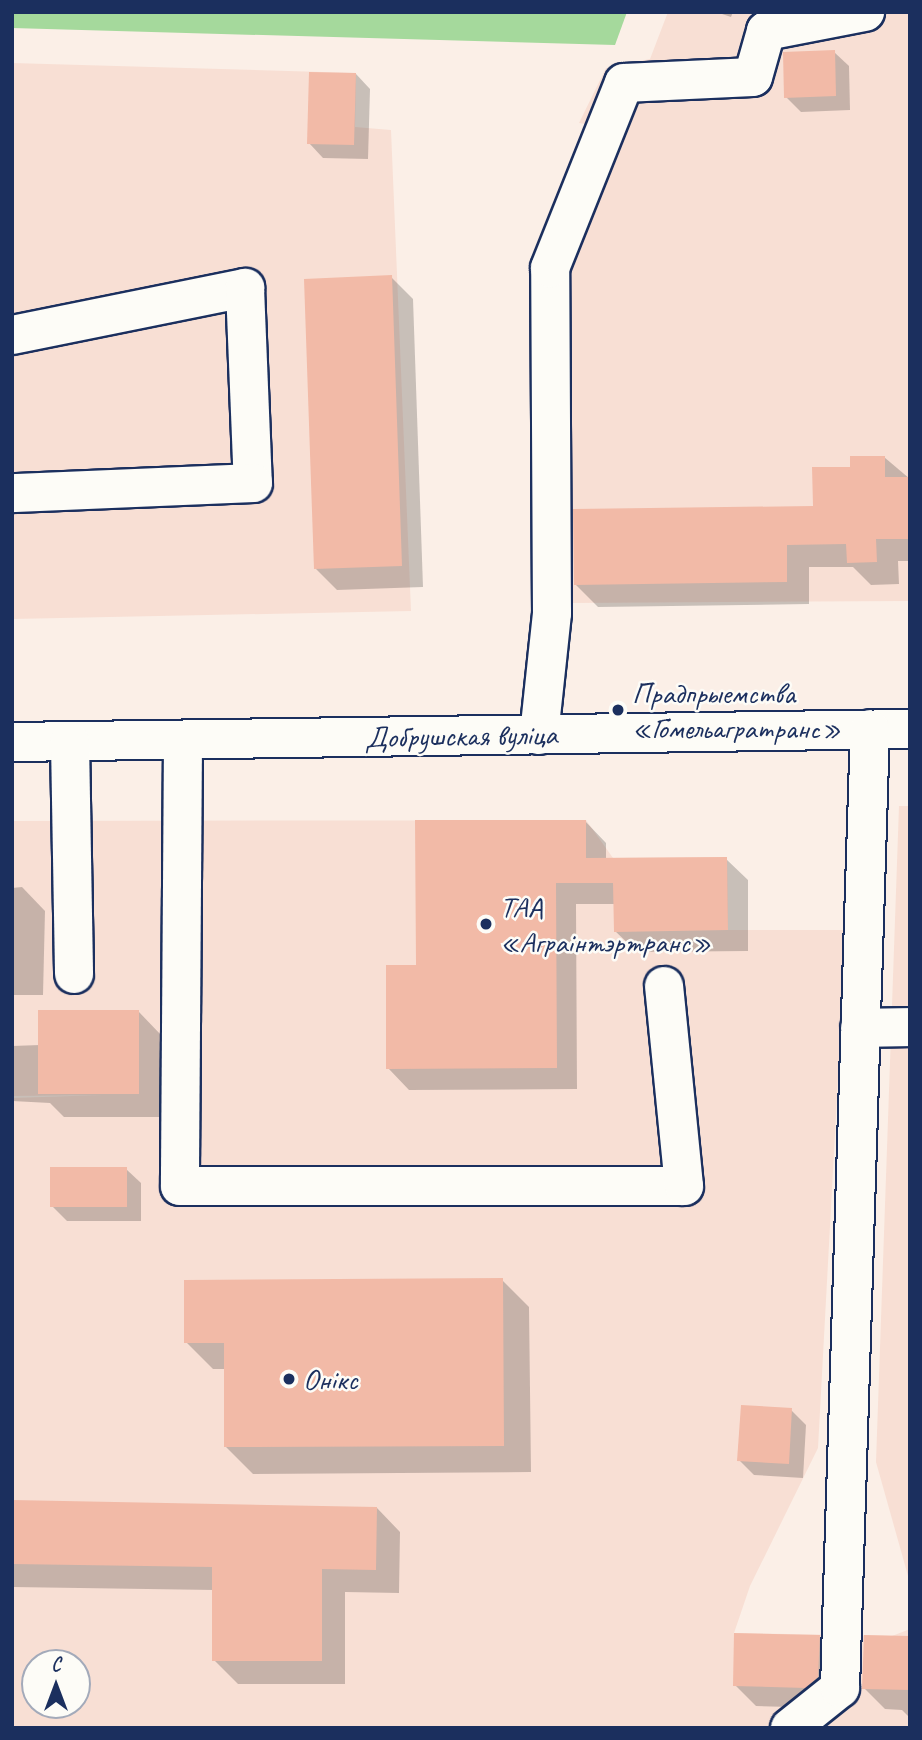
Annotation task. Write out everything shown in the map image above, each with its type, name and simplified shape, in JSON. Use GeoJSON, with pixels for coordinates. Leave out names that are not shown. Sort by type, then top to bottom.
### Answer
{"type":"FeatureCollection","features":[{"type":"Feature","properties":{"kind":"street"},"geometry":{"type":"LineString","coordinates":[[539,735],[552,613],[550,268],[624,83],[753,77],[766,31],[865,12]]}},
{"type":"Feature","properties":{"kind":"street"},"geometry":{"type":"LineString","coordinates":[[12,335],[246,288],[253,483],[12,493]]}},
{"type":"Feature","properties":{"kind":"street"},"geometry":{"type":"LineString","coordinates":[[790,1728],[840,1688],[870,729]]}},
{"type":"Feature","properties":{"kind":"street","name":"Добрушская вуліца"},"geometry":{"type":"LineString","coordinates":[[12,742],[910,729]]}},
{"type":"Feature","properties":{"kind":"street"},"geometry":{"type":"LineString","coordinates":[[183,741],[180,1186],[684,1186],[664,986]]}},
{"type":"Feature","properties":{"kind":"street"},"geometry":{"type":"LineString","coordinates":[[70,742],[74,974]]}},
{"type":"Feature","properties":{"kind":"street"},"geometry":{"type":"LineString","coordinates":[[860,1028],[910,1027]]}},
{"type":"Feature","properties":{"kind":"shaded area"},"geometry":{"type":"Polygon","coordinates":[[[668,12],[910,12],[910,601],[570,603],[570,260],[622,130],[579,123],[606,68],[650,59],[668,12]]]}},
{"type":"Feature","properties":{"kind":"shaded area"},"geometry":{"type":"Polygon","coordinates":[[[12,63],[356,73],[355,127],[391,130],[411,611],[12,619],[12,63]]]}},
{"type":"Feature","properties":{"kind":"shaded area"},"geometry":{"type":"Polygon","coordinates":[[[899,806],[910,806],[910,1583],[876,1462],[899,806]]]}},
{"type":"Feature","properties":{"kind":"shaded area","name":"ТАА «Аграінтэртранс»"},"geometry":{"type":"Polygon","coordinates":[[[586,820],[613,858],[727,857],[728,930],[846,930],[818,1448],[750,1586],[734,1633],[892,1636],[910,1629],[910,1728],[12,1728],[12,1098],[102,1095],[12,1096],[12,821],[586,820]]]}},
{"type":"Feature","properties":{"kind":"green space"},"geometry":{"type":"Polygon","coordinates":[[[12,12],[627,12],[615,45],[12,28],[12,12]]]}},
{"type":"Feature","properties":{"kind":"building"},"geometry":{"type":"Polygon","coordinates":[[[835,50],[836,96],[784,98],[783,52],[835,50]]]}},
{"type":"Feature","properties":{"kind":"building"},"geometry":{"type":"Polygon","coordinates":[[[309,72],[356,73],[354,145],[307,144],[309,72]]]}},
{"type":"Feature","properties":{"kind":"building"},"geometry":{"type":"Polygon","coordinates":[[[392,275],[402,566],[314,569],[304,279],[392,275]]]}},
{"type":"Feature","properties":{"kind":"building"},"geometry":{"type":"Polygon","coordinates":[[[850,456],[885,456],[885,477],[910,477],[910,539],[876,539],[877,562],[847,563],[846,544],[787,545],[787,582],[574,585],[573,509],[813,506],[812,467],[850,467],[850,456]]]}},
{"type":"Feature","properties":{"kind":"building","name":"ТАА «Аграінтэртранс»"},"geometry":{"type":"Polygon","coordinates":[[[415,820],[586,820],[586,858],[727,857],[728,930],[614,932],[613,883],[556,883],[557,1068],[386,1069],[386,965],[416,965],[415,820]]]}},
{"type":"Feature","properties":{"kind":"building"},"geometry":{"type":"Polygon","coordinates":[[[38,1010],[139,1010],[139,1094],[38,1094],[38,1010]]]}},
{"type":"Feature","properties":{"kind":"building"},"geometry":{"type":"Polygon","coordinates":[[[50,1167],[127,1167],[127,1207],[50,1207],[50,1167]]]}},
{"type":"Feature","properties":{"kind":"building"},"geometry":{"type":"Polygon","coordinates":[[[503,1278],[504,1446],[224,1447],[224,1343],[184,1343],[184,1280],[503,1278]]]}},
{"type":"Feature","properties":{"kind":"building"},"geometry":{"type":"Polygon","coordinates":[[[741,1405],[792,1408],[789,1464],[737,1461],[741,1405]]]}},
{"type":"Feature","properties":{"kind":"building"},"geometry":{"type":"Polygon","coordinates":[[[12,1500],[377,1507],[376,1570],[322,1569],[322,1661],[212,1661],[212,1567],[12,1564],[12,1500]]]}},
{"type":"Feature","properties":{"kind":"building"},"geometry":{"type":"Polygon","coordinates":[[[734,1633],[820,1635],[818,1677],[806,1688],[733,1686],[734,1633]]]}},
{"type":"Feature","properties":{"kind":"building"},"geometry":{"type":"Polygon","coordinates":[[[864,1635],[910,1636],[910,1690],[862,1689],[864,1635]]]}},
{"type":"Feature","properties":{"kind":"place","name":"Прадпрыемства «Гомельагратранс»"},"geometry":{"type":"Point","coordinates":[618,710]}},
{"type":"Feature","properties":{"kind":"place","name":"ТАА «Аграінтэртранс»"},"geometry":{"type":"Point","coordinates":[486,924]}},
{"type":"Feature","properties":{"kind":"place","name":"Онікс"},"geometry":{"type":"Point","coordinates":[289,1379]}}]}
